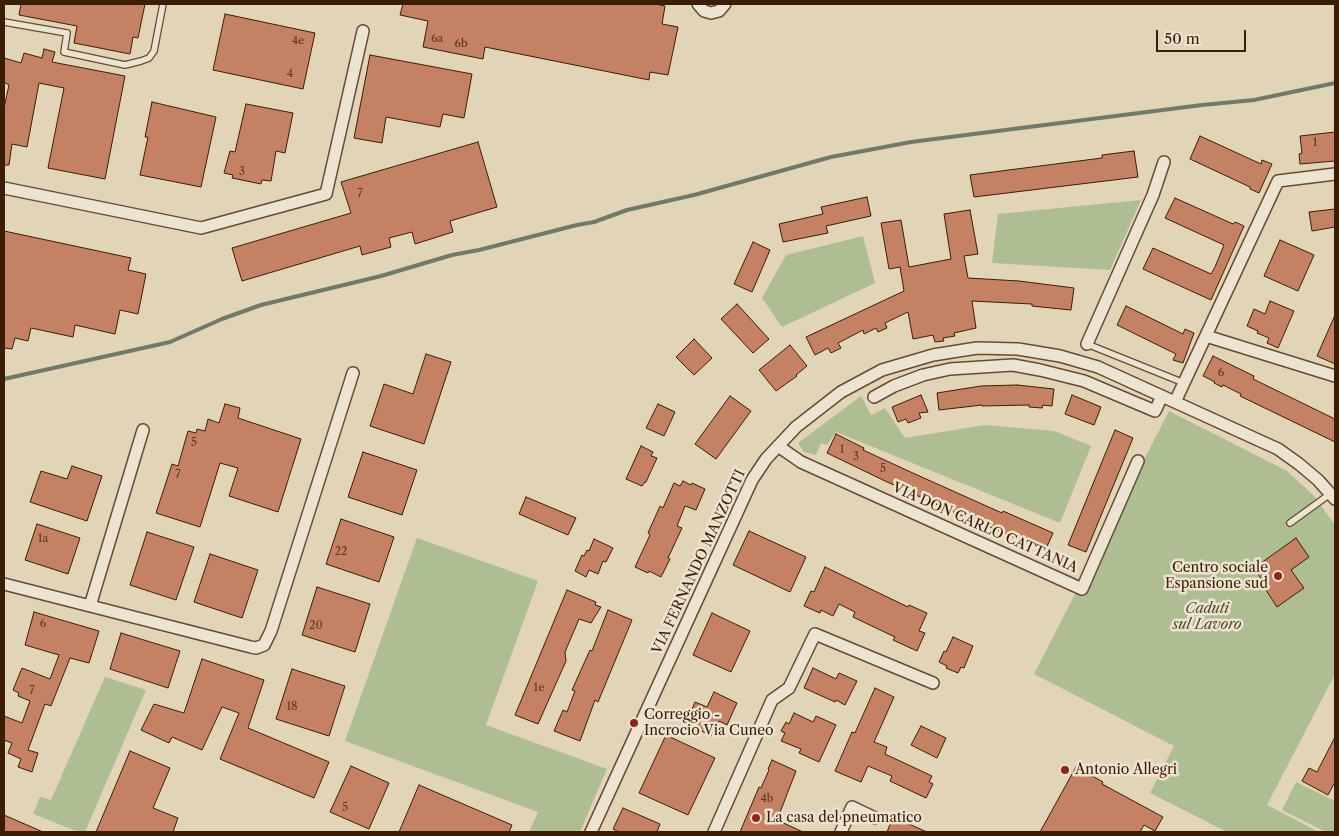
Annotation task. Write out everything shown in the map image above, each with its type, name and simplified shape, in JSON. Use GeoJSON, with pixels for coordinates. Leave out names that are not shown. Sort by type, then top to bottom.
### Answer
{"type":"FeatureCollection","features":[{"type":"Feature","properties":{"kind":"street"},"geometry":{"type":"LineString","coordinates":[[698,4],[702,10],[711,13],[719,11],[724,4]]}},
{"type":"Feature","properties":{"kind":"street"},"geometry":{"type":"LineString","coordinates":[[4,188],[201,228],[326,194],[363,31]]}},
{"type":"Feature","properties":{"kind":"street"},"geometry":{"type":"LineString","coordinates":[[1087,344],[1153,194],[1164,162]]}},
{"type":"Feature","properties":{"kind":"street"},"geometry":{"type":"LineString","coordinates":[[1175,402],[1278,181],[1335,174]]}},
{"type":"Feature","properties":{"kind":"street"},"geometry":{"type":"LineString","coordinates":[[1206,336],[1335,376]]}},
{"type":"Feature","properties":{"kind":"street","name":"VIA FERNANDO MANZOTTI"},"geometry":{"type":"LineString","coordinates":[[591,832],[749,487],[766,459],[796,427],[818,409],[861,380],[882,370],[909,361],[957,350],[998,348],[1040,351],[1098,367],[1278,449],[1299,464],[1334,497]]}},
{"type":"Feature","properties":{"kind":"street"},"geometry":{"type":"LineString","coordinates":[[874,397],[894,386],[932,373],[950,369],[1013,365],[1084,381],[1155,411],[1162,396]]}},
{"type":"Feature","properties":{"kind":"street"},"geometry":{"type":"LineString","coordinates":[[4,584],[251,647],[256,648],[264,644],[269,636],[353,373]]}},
{"type":"Feature","properties":{"kind":"street"},"geometry":{"type":"LineString","coordinates":[[90,606],[142,430]]}},
{"type":"Feature","properties":{"kind":"street","name":"VIA DON CARLO CATTANIA"},"geometry":{"type":"LineString","coordinates":[[778,446],[801,462],[1082,589],[1138,461]]}},
{"type":"Feature","properties":{"kind":"street"},"geometry":{"type":"LineString","coordinates":[[714,832],[772,700],[789,688],[816,634],[933,683]]}},
{"type":"Feature","properties":{"kind":"street"},"geometry":{"type":"LineString","coordinates":[[841,832],[852,807],[875,818]]}},
{"type":"Feature","properties":{"kind":"lane"},"geometry":{"type":"LineString","coordinates":[[4,22],[67,33],[64,52],[124,65],[149,58],[154,51],[163,4]]}},
{"type":"Feature","properties":{"kind":"lane"},"geometry":{"type":"LineString","coordinates":[[1087,344],[1184,383]]}},
{"type":"Feature","properties":{"kind":"lane"},"geometry":{"type":"LineString","coordinates":[[1290,523],[1334,497]]}},
{"type":"Feature","properties":{"kind":"green space"},"geometry":{"type":"Polygon","coordinates":[[[1141,200],[1110,270],[992,263],[998,214],[1141,200]]]}},
{"type":"Feature","properties":{"kind":"green space"},"geometry":{"type":"Polygon","coordinates":[[[863,236],[875,283],[782,327],[762,298],[786,255],[863,236]]]}},
{"type":"Feature","properties":{"kind":"green space"},"geometry":{"type":"Polygon","coordinates":[[[861,396],[871,415],[885,408],[905,438],[985,425],[1054,431],[1091,446],[1060,523],[836,432],[827,445],[821,443],[816,455],[804,452],[798,443],[861,396]]]}},
{"type":"Feature","properties":{"kind":"green space","name":"Caduti sul Lavoro"},"geometry":{"type":"Polygon","coordinates":[[[1169,411],[1287,471],[1314,496],[1335,525],[1335,676],[1267,805],[1319,832],[1227,832],[1150,793],[1174,746],[1034,674],[1169,411]]]}},
{"type":"Feature","properties":{"kind":"green space"},"geometry":{"type":"Polygon","coordinates":[[[417,538],[538,581],[486,725],[607,769],[580,832],[529,832],[538,812],[345,741],[417,538]]]}},
{"type":"Feature","properties":{"kind":"green space"},"geometry":{"type":"Polygon","coordinates":[[[105,677],[146,690],[85,832],[79,832],[33,814],[40,797],[51,800],[105,677]]]}},
{"type":"Feature","properties":{"kind":"green space"},"geometry":{"type":"Polygon","coordinates":[[[1296,782],[1335,801],[1335,832],[1326,832],[1282,810],[1296,782]]]}},
{"type":"Feature","properties":{"kind":"building"},"geometry":{"type":"Polygon","coordinates":[[[21,4],[145,4],[138,38],[133,37],[130,54],[74,43],[77,26],[19,15],[21,4]]]}},
{"type":"Feature","properties":{"kind":"building"},"geometry":{"type":"Polygon","coordinates":[[[403,4],[655,4],[665,6],[662,24],[678,27],[668,75],[650,72],[649,80],[485,47],[483,59],[423,47],[428,21],[400,15],[403,4]]]}},
{"type":"Feature","properties":{"kind":"building"},"geometry":{"type":"Polygon","coordinates":[[[225,14],[315,33],[303,89],[213,70],[225,14]]]}},
{"type":"Feature","properties":{"kind":"building"},"geometry":{"type":"Polygon","coordinates":[[[44,49],[55,52],[52,62],[125,76],[105,179],[48,168],[64,88],[39,83],[27,147],[12,144],[9,165],[4,165],[4,108],[9,85],[4,82],[4,58],[21,63],[24,53],[42,58],[44,49]]]}},
{"type":"Feature","properties":{"kind":"building"},"geometry":{"type":"Polygon","coordinates":[[[370,55],[472,74],[464,118],[443,114],[440,127],[386,117],[382,143],[354,138],[370,55]]]}},
{"type":"Feature","properties":{"kind":"building"},"geometry":{"type":"Polygon","coordinates":[[[152,102],[216,117],[201,187],[140,175],[148,137],[145,137],[152,102]]]}},
{"type":"Feature","properties":{"kind":"building"},"geometry":{"type":"Polygon","coordinates":[[[246,104],[293,113],[285,153],[276,151],[271,181],[262,180],[261,184],[232,178],[233,175],[224,173],[230,151],[235,152],[246,104]]]}},
{"type":"Feature","properties":{"kind":"building"},"geometry":{"type":"Polygon","coordinates":[[[1335,132],[1335,161],[1300,164],[1299,154],[1302,153],[1300,136],[1335,132]]]}},
{"type":"Feature","properties":{"kind":"building"},"geometry":{"type":"Polygon","coordinates":[[[1200,136],[1261,164],[1262,160],[1272,164],[1259,193],[1190,159],[1200,136]]]}},
{"type":"Feature","properties":{"kind":"building"},"geometry":{"type":"Polygon","coordinates":[[[478,142],[497,207],[450,221],[453,232],[415,244],[412,232],[389,238],[391,247],[362,255],[360,246],[242,281],[232,248],[351,213],[341,182],[478,142]]]}},
{"type":"Feature","properties":{"kind":"building"},"geometry":{"type":"Polygon","coordinates":[[[1134,151],[1138,177],[974,197],[970,175],[1102,158],[1102,155],[1134,151]]]}},
{"type":"Feature","properties":{"kind":"building"},"geometry":{"type":"Polygon","coordinates":[[[867,197],[871,216],[826,226],[828,233],[783,242],[779,224],[823,214],[821,207],[867,197]]]}},
{"type":"Feature","properties":{"kind":"building"},"geometry":{"type":"Polygon","coordinates":[[[1175,198],[1233,224],[1235,222],[1244,226],[1211,300],[1143,269],[1153,248],[1211,274],[1215,267],[1224,245],[1165,218],[1175,198]]]}},
{"type":"Feature","properties":{"kind":"building"},"geometry":{"type":"Polygon","coordinates":[[[1335,209],[1335,227],[1312,231],[1309,212],[1335,209]]]}},
{"type":"Feature","properties":{"kind":"building"},"geometry":{"type":"Polygon","coordinates":[[[970,210],[978,254],[964,256],[968,278],[1019,281],[1074,288],[1071,310],[1032,306],[1032,304],[972,301],[976,328],[954,333],[955,336],[943,338],[944,341],[935,342],[933,335],[913,339],[908,312],[885,323],[887,328],[878,332],[876,328],[864,334],[863,330],[838,343],[841,348],[831,353],[828,348],[815,355],[806,337],[904,291],[900,267],[889,269],[881,223],[901,220],[909,267],[951,259],[944,214],[970,210]]]}},
{"type":"Feature","properties":{"kind":"building"},"geometry":{"type":"Polygon","coordinates":[[[4,231],[131,258],[128,270],[146,274],[138,314],[120,310],[115,334],[75,325],[73,337],[31,328],[28,341],[15,338],[12,349],[4,348],[4,231]]]}},
{"type":"Feature","properties":{"kind":"building"},"geometry":{"type":"Polygon","coordinates":[[[1280,240],[1314,255],[1298,291],[1264,276],[1280,240]]]}},
{"type":"Feature","properties":{"kind":"building"},"geometry":{"type":"Polygon","coordinates":[[[753,242],[770,250],[752,292],[734,284],[753,242]]]}},
{"type":"Feature","properties":{"kind":"building"},"geometry":{"type":"Polygon","coordinates":[[[1270,301],[1294,311],[1278,348],[1267,343],[1269,338],[1247,326],[1254,309],[1265,314],[1270,301]]]}},
{"type":"Feature","properties":{"kind":"building"},"geometry":{"type":"Polygon","coordinates":[[[737,304],[769,339],[753,353],[721,319],[737,304]]]}},
{"type":"Feature","properties":{"kind":"building"},"geometry":{"type":"Polygon","coordinates":[[[1126,306],[1183,334],[1185,329],[1194,333],[1183,363],[1173,360],[1176,354],[1117,325],[1126,306]]]}},
{"type":"Feature","properties":{"kind":"building"},"geometry":{"type":"Polygon","coordinates":[[[1335,315],[1335,364],[1317,356],[1335,315]]]}},
{"type":"Feature","properties":{"kind":"building"},"geometry":{"type":"Polygon","coordinates":[[[694,339],[712,358],[694,375],[676,357],[694,339]]]}},
{"type":"Feature","properties":{"kind":"building"},"geometry":{"type":"Polygon","coordinates":[[[790,345],[807,366],[797,376],[776,391],[759,370],[790,345]]]}},
{"type":"Feature","properties":{"kind":"building"},"geometry":{"type":"Polygon","coordinates":[[[426,354],[451,362],[424,444],[370,426],[384,384],[413,394],[426,354]]]}},
{"type":"Feature","properties":{"kind":"building"},"geometry":{"type":"Polygon","coordinates":[[[1213,356],[1254,376],[1253,379],[1335,419],[1335,442],[1203,376],[1213,356]]]}},
{"type":"Feature","properties":{"kind":"building"},"geometry":{"type":"Polygon","coordinates":[[[1017,385],[1054,389],[1052,406],[1043,405],[1042,408],[1029,407],[1029,405],[982,405],[939,410],[937,393],[981,386],[1017,385]]]}},
{"type":"Feature","properties":{"kind":"building"},"geometry":{"type":"Polygon","coordinates":[[[921,395],[928,412],[919,413],[921,418],[908,423],[906,419],[898,422],[892,407],[921,395]]]}},
{"type":"Feature","properties":{"kind":"building"},"geometry":{"type":"Polygon","coordinates":[[[1072,395],[1101,407],[1094,425],[1065,414],[1072,395]]]}},
{"type":"Feature","properties":{"kind":"building"},"geometry":{"type":"Polygon","coordinates":[[[730,396],[751,411],[716,459],[695,444],[730,396]]]}},
{"type":"Feature","properties":{"kind":"building"},"geometry":{"type":"Polygon","coordinates":[[[225,404],[240,408],[238,418],[301,439],[278,512],[229,496],[238,468],[220,463],[200,527],[156,513],[172,464],[178,466],[188,431],[196,433],[197,429],[205,431],[208,419],[219,423],[225,404]]]}},
{"type":"Feature","properties":{"kind":"building"},"geometry":{"type":"Polygon","coordinates":[[[658,404],[675,412],[664,436],[646,428],[658,404]]]}},
{"type":"Feature","properties":{"kind":"building"},"geometry":{"type":"Polygon","coordinates":[[[1115,430],[1133,438],[1086,552],[1068,545],[1115,430]]]}},
{"type":"Feature","properties":{"kind":"building"},"geometry":{"type":"Polygon","coordinates":[[[836,434],[864,448],[863,450],[915,474],[1002,513],[1003,511],[1053,533],[1045,551],[979,522],[978,524],[827,453],[836,434]]]}},
{"type":"Feature","properties":{"kind":"building"},"geometry":{"type":"Polygon","coordinates":[[[641,446],[653,452],[651,456],[657,458],[646,482],[642,486],[626,479],[641,446]]]}},
{"type":"Feature","properties":{"kind":"building"},"geometry":{"type":"Polygon","coordinates":[[[363,452],[417,470],[402,515],[348,497],[363,452]]]}},
{"type":"Feature","properties":{"kind":"building"},"geometry":{"type":"Polygon","coordinates":[[[72,466],[102,476],[87,521],[30,502],[41,471],[67,479],[72,466]]]}},
{"type":"Feature","properties":{"kind":"building"},"geometry":{"type":"Polygon","coordinates":[[[683,481],[705,489],[696,510],[685,506],[677,526],[682,528],[661,577],[635,567],[650,535],[648,533],[660,506],[663,508],[674,483],[680,486],[683,481]]]}},
{"type":"Feature","properties":{"kind":"building"},"geometry":{"type":"Polygon","coordinates":[[[526,497],[576,518],[568,535],[519,514],[526,497]]]}},
{"type":"Feature","properties":{"kind":"building"},"geometry":{"type":"Polygon","coordinates":[[[341,519],[394,537],[379,582],[326,564],[341,519]]]}},
{"type":"Feature","properties":{"kind":"building"},"geometry":{"type":"Polygon","coordinates":[[[37,524],[80,538],[68,574],[25,560],[37,524]]]}},
{"type":"Feature","properties":{"kind":"building"},"geometry":{"type":"Polygon","coordinates":[[[749,531],[806,557],[790,592],[733,565],[749,531]]]}},
{"type":"Feature","properties":{"kind":"building"},"geometry":{"type":"Polygon","coordinates":[[[147,532],[194,547],[176,600],[130,585],[147,532]]]}},
{"type":"Feature","properties":{"kind":"building","name":"Centro sociale Espansione sud"},"geometry":{"type":"Polygon","coordinates":[[[1296,538],[1309,557],[1291,570],[1304,588],[1277,607],[1254,568],[1296,538]]]}},
{"type":"Feature","properties":{"kind":"building"},"geometry":{"type":"Polygon","coordinates":[[[594,539],[613,548],[606,562],[603,561],[598,574],[589,570],[586,577],[575,571],[582,555],[584,556],[587,550],[589,551],[594,539]]]}},
{"type":"Feature","properties":{"kind":"building"},"geometry":{"type":"Polygon","coordinates":[[[210,554],[258,570],[242,618],[194,602],[210,554]]]}},
{"type":"Feature","properties":{"kind":"building"},"geometry":{"type":"Polygon","coordinates":[[[825,567],[908,607],[909,605],[927,613],[919,631],[925,633],[917,651],[893,640],[895,637],[853,617],[855,612],[839,604],[833,616],[821,610],[820,613],[804,606],[811,591],[814,592],[825,567]]]}},
{"type":"Feature","properties":{"kind":"building"},"geometry":{"type":"Polygon","coordinates":[[[317,587],[370,604],[355,652],[302,635],[317,587]]]}},
{"type":"Feature","properties":{"kind":"building"},"geometry":{"type":"Polygon","coordinates":[[[567,590],[596,602],[595,605],[601,607],[591,623],[579,619],[565,652],[566,661],[538,724],[515,715],[567,590]]]}},
{"type":"Feature","properties":{"kind":"building"},"geometry":{"type":"Polygon","coordinates":[[[608,610],[632,620],[598,702],[595,700],[580,741],[554,731],[563,710],[567,712],[575,691],[572,690],[590,650],[592,651],[608,610]]]}},
{"type":"Feature","properties":{"kind":"building"},"geometry":{"type":"Polygon","coordinates":[[[34,612],[99,631],[89,663],[70,658],[51,706],[45,704],[28,750],[38,753],[32,772],[18,767],[21,759],[8,753],[12,743],[4,740],[4,716],[22,723],[30,701],[18,696],[19,693],[13,690],[22,668],[50,679],[59,655],[25,645],[34,612]]]}},
{"type":"Feature","properties":{"kind":"building"},"geometry":{"type":"Polygon","coordinates":[[[712,613],[750,631],[731,672],[693,655],[712,613]]]}},
{"type":"Feature","properties":{"kind":"building"},"geometry":{"type":"Polygon","coordinates":[[[121,633],[180,651],[168,688],[110,669],[121,633]]]}},
{"type":"Feature","properties":{"kind":"building"},"geometry":{"type":"Polygon","coordinates":[[[953,637],[973,646],[964,668],[961,667],[958,673],[946,668],[947,666],[939,662],[953,637]]]}},
{"type":"Feature","properties":{"kind":"building"},"geometry":{"type":"Polygon","coordinates":[[[202,659],[264,680],[248,728],[329,762],[314,798],[220,759],[239,713],[222,707],[202,750],[172,737],[169,743],[141,730],[154,704],[184,713],[202,659]]]}},
{"type":"Feature","properties":{"kind":"building"},"geometry":{"type":"Polygon","coordinates":[[[813,668],[836,679],[839,673],[857,681],[845,705],[804,688],[813,668]]]}},
{"type":"Feature","properties":{"kind":"building"},"geometry":{"type":"Polygon","coordinates":[[[292,669],[345,686],[329,736],[276,719],[292,669]]]}},
{"type":"Feature","properties":{"kind":"building"},"geometry":{"type":"Polygon","coordinates":[[[875,688],[894,697],[874,742],[887,747],[885,754],[932,776],[929,782],[933,784],[926,798],[890,781],[892,776],[868,766],[861,782],[835,771],[852,732],[855,733],[875,688]]]}},
{"type":"Feature","properties":{"kind":"building"},"geometry":{"type":"Polygon","coordinates":[[[714,692],[737,703],[727,725],[719,721],[712,736],[686,724],[695,702],[707,707],[714,692]]]}},
{"type":"Feature","properties":{"kind":"building"},"geometry":{"type":"Polygon","coordinates":[[[794,713],[813,722],[816,716],[836,725],[819,762],[799,753],[801,749],[781,741],[785,733],[781,731],[786,722],[789,724],[794,713]]]}},
{"type":"Feature","properties":{"kind":"building"},"geometry":{"type":"Polygon","coordinates":[[[921,726],[946,738],[937,758],[911,745],[921,726]]]}},
{"type":"Feature","properties":{"kind":"building"},"geometry":{"type":"Polygon","coordinates":[[[666,735],[715,758],[688,815],[639,793],[666,735]]]}},
{"type":"Feature","properties":{"kind":"building"},"geometry":{"type":"Polygon","coordinates":[[[1335,737],[1335,782],[1328,795],[1302,781],[1309,768],[1317,772],[1335,737]]]}},
{"type":"Feature","properties":{"kind":"building"},"geometry":{"type":"Polygon","coordinates":[[[130,751],[170,768],[153,808],[178,818],[173,832],[96,832],[130,751]]]}},
{"type":"Feature","properties":{"kind":"building"},"geometry":{"type":"Polygon","coordinates":[[[772,760],[796,771],[777,820],[803,832],[740,832],[759,787],[761,788],[769,770],[772,760]]]}},
{"type":"Feature","properties":{"kind":"building"},"geometry":{"type":"Polygon","coordinates":[[[351,766],[389,783],[369,829],[330,812],[351,766]]]}},
{"type":"Feature","properties":{"kind":"building"},"geometry":{"type":"Polygon","coordinates":[[[1076,767],[1103,782],[1102,784],[1163,817],[1155,831],[1144,825],[1140,832],[1040,832],[1076,767]]]}},
{"type":"Feature","properties":{"kind":"building"},"geometry":{"type":"Polygon","coordinates":[[[419,785],[512,825],[509,832],[399,832],[419,785]]]}},
{"type":"Feature","properties":{"kind":"building"},"geometry":{"type":"Polygon","coordinates":[[[623,808],[660,824],[657,832],[619,832],[613,829],[623,808]]]}},
{"type":"Feature","properties":{"kind":"building"},"geometry":{"type":"Polygon","coordinates":[[[4,815],[43,832],[4,832],[4,815]]]}},
{"type":"Feature","properties":{"kind":"building"},"geometry":{"type":"Polygon","coordinates":[[[893,817],[927,832],[887,832],[893,817]]]}},
{"type":"Feature","properties":{"kind":"waterway"},"geometry":{"type":"LineString","coordinates":[[4,379],[170,342],[222,319],[261,305],[381,276],[452,255],[594,222],[627,210],[694,195],[831,157],[911,142],[1254,100],[1335,83]]}},
{"type":"Feature","properties":{"kind":"place","name":"Centro sociale Espansione sud"},"geometry":{"type":"Point","coordinates":[1278,576]}},
{"type":"Feature","properties":{"kind":"place","name":"Correggio - Incrocio Via Cuneo"},"geometry":{"type":"Point","coordinates":[634,723]}},
{"type":"Feature","properties":{"kind":"place","name":"Antonio Allegri"},"geometry":{"type":"Point","coordinates":[1065,770]}},
{"type":"Feature","properties":{"kind":"place","name":"La casa del pneumatico"},"geometry":{"type":"Point","coordinates":[756,818]}}]}
